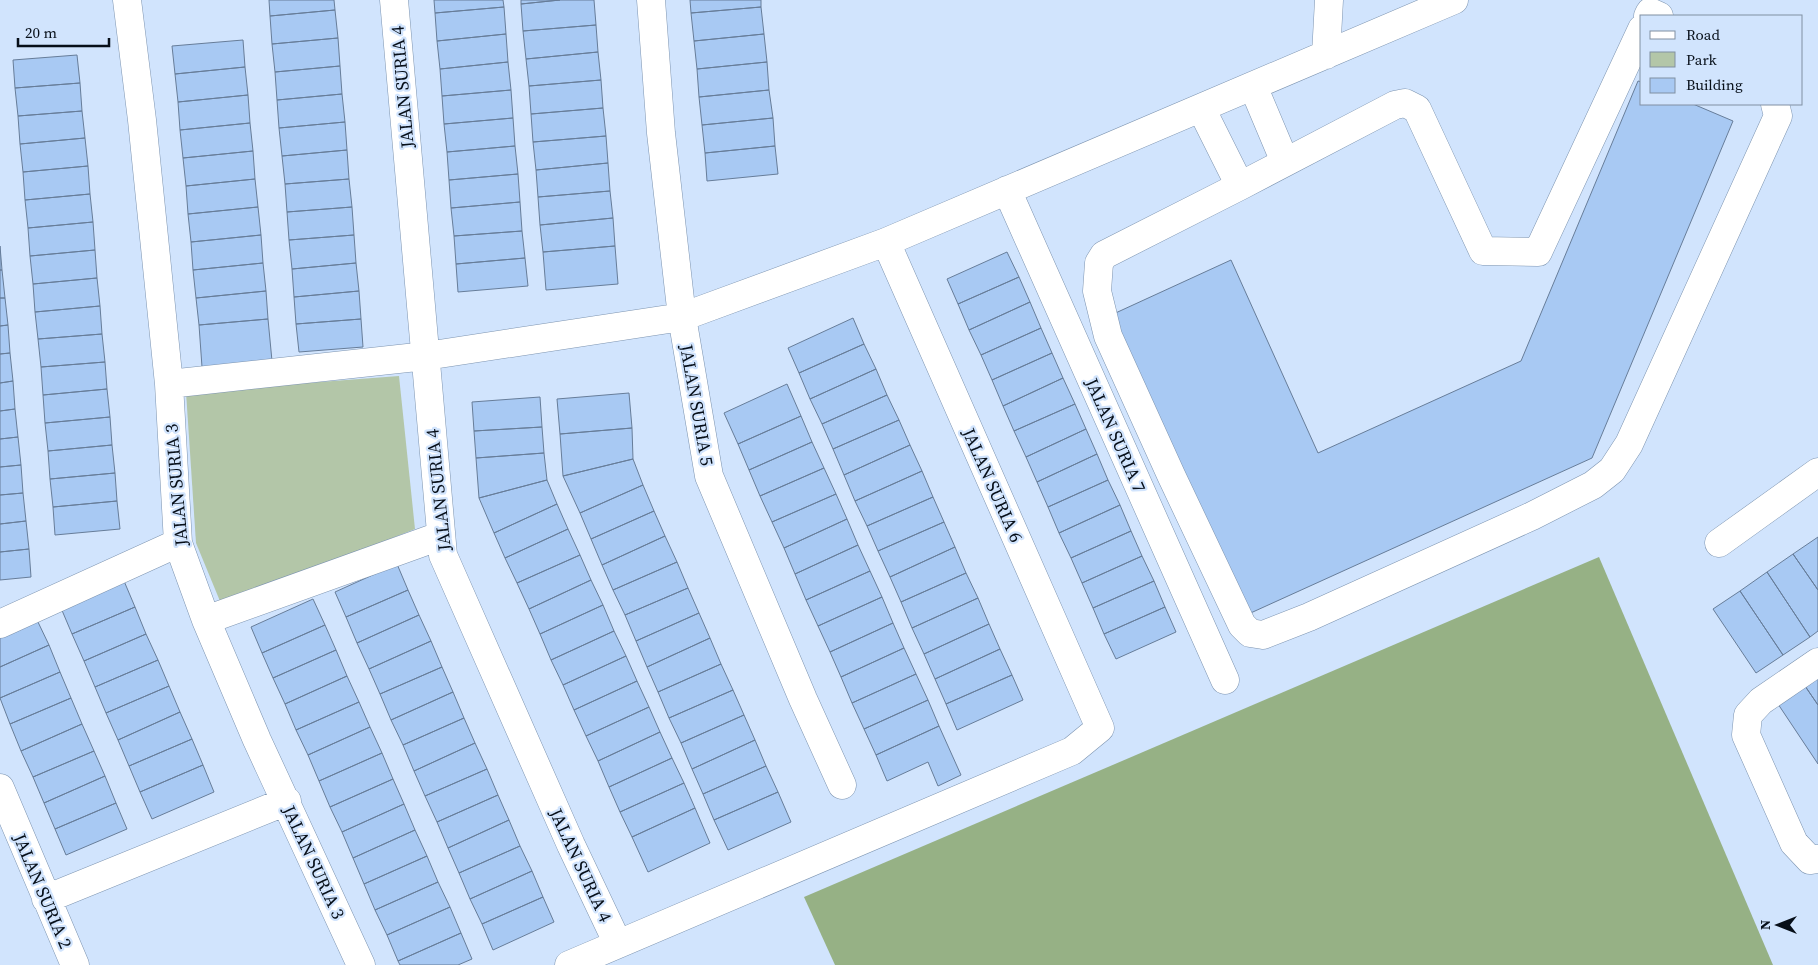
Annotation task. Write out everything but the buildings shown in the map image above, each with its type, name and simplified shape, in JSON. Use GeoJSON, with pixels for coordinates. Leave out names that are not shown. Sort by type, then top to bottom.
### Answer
{"type":"FeatureCollection","features":[{"type":"Feature","properties":{"kind":"street","name":"JALAN SURIA 3"},"geometry":{"type":"LineString","coordinates":[[127,0],[142,120],[169,384],[178,543],[206,620],[257,740],[361,965]]}},
{"type":"Feature","properties":{"kind":"street","name":"JALAN SURIA 4"},"geometry":{"type":"LineString","coordinates":[[394,0],[443,554],[571,845],[618,944]]}},
{"type":"Feature","properties":{"kind":"street","name":"JALAN SURIA 5"},"geometry":{"type":"LineString","coordinates":[[651,0],[661,132],[682,317],[709,476],[842,785]]}},
{"type":"Feature","properties":{"kind":"street"},"geometry":{"type":"LineString","coordinates":[[1326,55],[1329,0]]}},
{"type":"Feature","properties":{"kind":"street"},"geometry":{"type":"LineString","coordinates":[[169,384],[426,356],[682,317],[886,242],[1454,0]]}},
{"type":"Feature","properties":{"kind":"street"},"geometry":{"type":"LineString","coordinates":[[1640,33],[1538,252],[1483,251],[1417,109],[1406,103],[1395,105],[1104,255],[1099,263],[1097,292],[1108,336],[1242,625],[1250,633],[1263,635],[1309,618],[1532,516],[1593,485],[1612,470],[1629,444],[1778,116],[1775,105]]}},
{"type":"Feature","properties":{"kind":"street"},"geometry":{"type":"LineString","coordinates":[[1253,86],[1285,162]]}},
{"type":"Feature","properties":{"kind":"street"},"geometry":{"type":"LineString","coordinates":[[1201,108],[1240,186]]}},
{"type":"Feature","properties":{"kind":"street","name":"JALAN SURIA 7"},"geometry":{"type":"LineString","coordinates":[[1007,190],[1225,680]]}},
{"type":"Feature","properties":{"kind":"street","name":"JALAN SURIA 6"},"geometry":{"type":"LineString","coordinates":[[618,944],[1072,751],[1100,728],[886,242]]}},
{"type":"Feature","properties":{"kind":"street"},"geometry":{"type":"LineString","coordinates":[[1719,543],[1818,472]]}},
{"type":"Feature","properties":{"kind":"street"},"geometry":{"type":"LineString","coordinates":[[206,620],[440,536]]}},
{"type":"Feature","properties":{"kind":"street"},"geometry":{"type":"LineString","coordinates":[[0,624],[178,543]]}},
{"type":"Feature","properties":{"kind":"street"},"geometry":{"type":"LineString","coordinates":[[1818,662],[1761,701],[1748,715],[1746,735],[1794,844],[1810,860],[1818,858]]}},
{"type":"Feature","properties":{"kind":"street","name":"JALAN SURIA 2"},"geometry":{"type":"LineString","coordinates":[[0,788],[75,965]]}},
{"type":"Feature","properties":{"kind":"street"},"geometry":{"type":"LineString","coordinates":[[46,899],[286,801]]}},
{"type":"Feature","properties":{"kind":"street"},"geometry":{"type":"LineString","coordinates":[[569,965],[618,944]]}},
{"type":"Feature","properties":{"kind":"green space"},"geometry":{"type":"Polygon","coordinates":[[[399,376],[415,529],[222,606],[196,543],[186,392],[399,376]]]}},
{"type":"Feature","properties":{"kind":"green space"},"geometry":{"type":"Polygon","coordinates":[[[1599,557],[1773,965],[835,965],[804,897],[1599,557]]]}}]}
